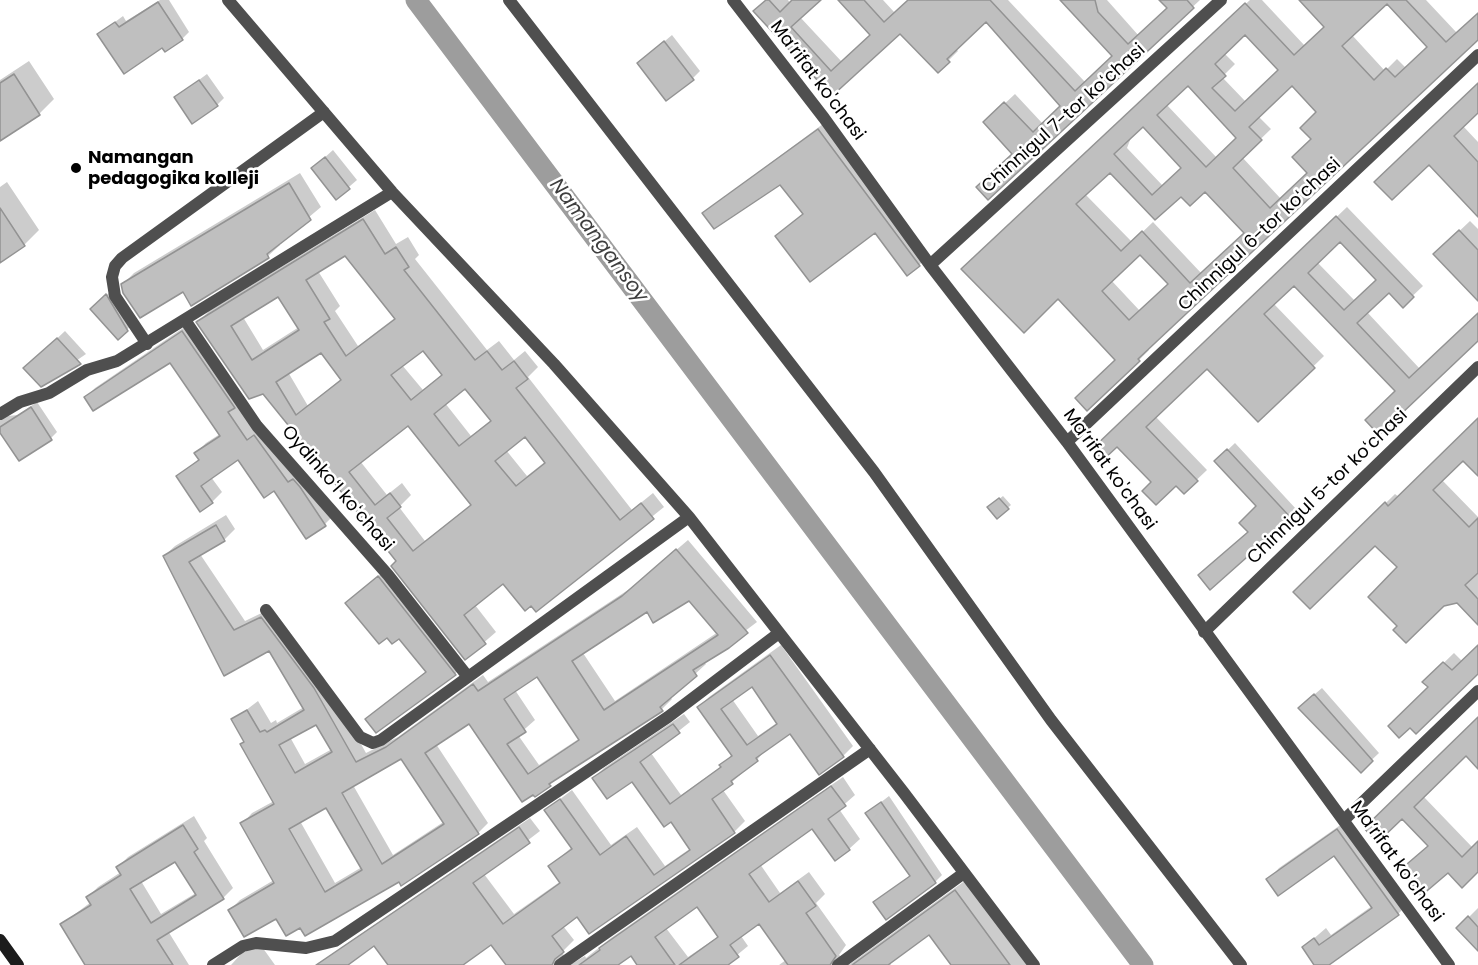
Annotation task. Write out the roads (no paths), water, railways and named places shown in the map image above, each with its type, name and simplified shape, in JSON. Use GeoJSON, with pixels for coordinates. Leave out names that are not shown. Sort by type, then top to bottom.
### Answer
{"type":"FeatureCollection","features":[{"type":"Feature","properties":{"kind":"main road"},"geometry":{"type":"LineString","coordinates":[[0,940],[18,965]]}},
{"type":"Feature","properties":{"kind":"street"},"geometry":{"type":"LineString","coordinates":[[228,0],[392,192],[554,364],[689,517],[870,749],[1034,965]]}},
{"type":"Feature","properties":{"kind":"street"},"geometry":{"type":"LineString","coordinates":[[509,0],[874,472],[1051,720],[1241,965]]}},
{"type":"Feature","properties":{"kind":"street","name":"Maʼrifat ko'chasi"},"geometry":{"type":"LineString","coordinates":[[733,0],[824,118],[930,265],[1067,442],[1449,965]]}},
{"type":"Feature","properties":{"kind":"street","name":"Chinnigul 7-tor koʻchasi"},"geometry":{"type":"LineString","coordinates":[[930,265],[1221,0]]}},
{"type":"Feature","properties":{"kind":"street","name":"Chinnigul 6-tor koʻchasi"},"geometry":{"type":"LineString","coordinates":[[1067,442],[1478,55]]}},
{"type":"Feature","properties":{"kind":"street"},"geometry":{"type":"LineString","coordinates":[[147,344],[115,296],[112,277],[122,258],[324,112]]}},
{"type":"Feature","properties":{"kind":"street"},"geometry":{"type":"LineString","coordinates":[[0,414],[20,402],[49,393],[87,370],[117,361],[392,192]]}},
{"type":"Feature","properties":{"kind":"street","name":"Oydinkoʻl koʻchasi"},"geometry":{"type":"LineString","coordinates":[[185,320],[257,426],[388,575],[468,677]]}},
{"type":"Feature","properties":{"kind":"street","name":"Chinnigul 5-tor koʻchasi"},"geometry":{"type":"LineString","coordinates":[[1204,632],[1478,367]]}},
{"type":"Feature","properties":{"kind":"street"},"geometry":{"type":"LineString","coordinates":[[266,610],[366,742],[381,740],[689,517]]}},
{"type":"Feature","properties":{"kind":"street"},"geometry":{"type":"LineString","coordinates":[[213,965],[243,946],[256,943],[306,948],[335,941],[668,717],[779,633]]}},
{"type":"Feature","properties":{"kind":"street"},"geometry":{"type":"LineString","coordinates":[[1344,820],[1478,691]]}},
{"type":"Feature","properties":{"kind":"street"},"geometry":{"type":"LineString","coordinates":[[560,965],[870,749]]}},
{"type":"Feature","properties":{"kind":"street"},"geometry":{"type":"LineString","coordinates":[[838,965],[964,873]]}},
{"type":"Feature","properties":{"kind":"waterway","name":"Namangansoy"},"geometry":{"type":"LineString","coordinates":[[416,0],[1143,965]]}},
{"type":"Feature","properties":{"kind":"place","name":"Namangan pedagogika kolleji"},"geometry":{"type":"Point","coordinates":[76,168]}}]}
